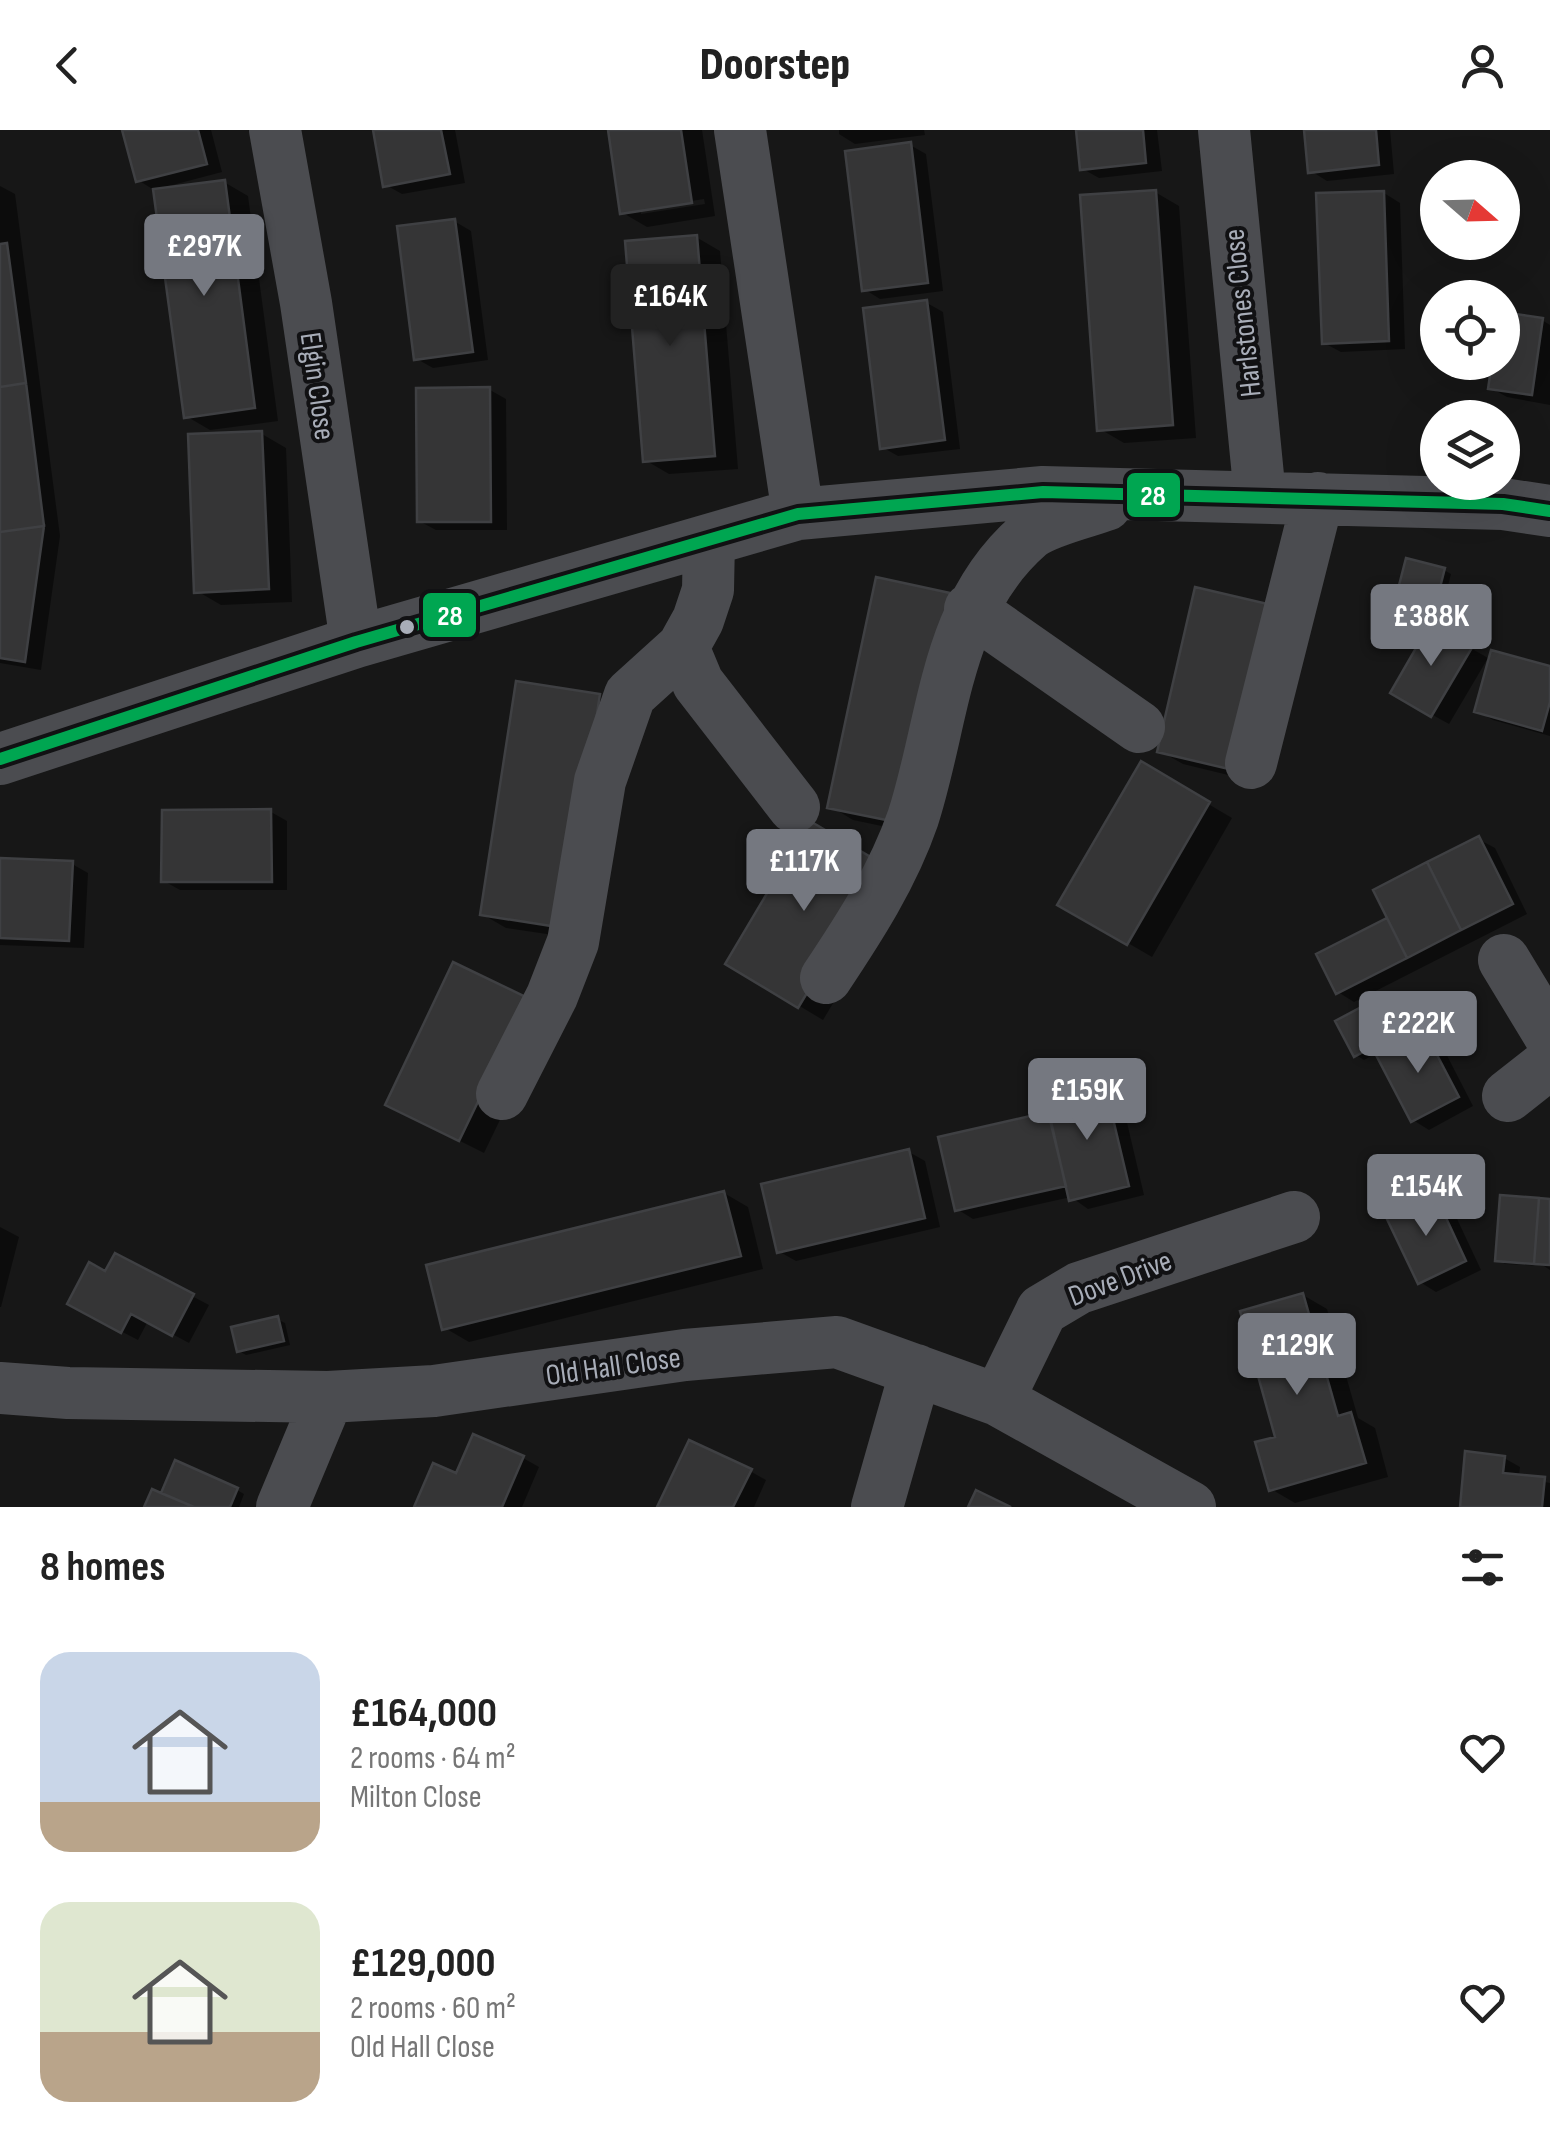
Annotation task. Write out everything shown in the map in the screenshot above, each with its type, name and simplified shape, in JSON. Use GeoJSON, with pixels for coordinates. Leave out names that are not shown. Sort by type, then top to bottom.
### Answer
{"type":"FeatureCollection","features":[{"type":"Feature","properties":{"kind":"street","name":"Elgin Close"},"geometry":{"type":"LineString","coordinates":[[275,130],[306,303],[356,642]]}},
{"type":"Feature","properties":{"kind":"street"},"geometry":{"type":"LineString","coordinates":[[740,130],[798,514]]}},
{"type":"Feature","properties":{"kind":"street","name":"Harlstones Close"},"geometry":{"type":"LineString","coordinates":[[1224,130],[1260,496]]}},
{"type":"Feature","properties":{"kind":"street"},"geometry":{"type":"LineString","coordinates":[[0,758],[356,642],[798,514],[1043,492],[1503,504],[1550,511]]}},
{"type":"Feature","properties":{"kind":"street"},"geometry":{"type":"LineString","coordinates":[[826,978],[867,916],[896,862],[912,818],[945,684],[970,609],[984,587],[1031,532],[1136,494]]}},
{"type":"Feature","properties":{"kind":"street"},"geometry":{"type":"LineString","coordinates":[[1251,763],[1318,498]]}},
{"type":"Feature","properties":{"kind":"street"},"geometry":{"type":"LineString","coordinates":[[502,1094],[552,996],[573,942],[600,782],[630,696],[683,647],[698,620],[708,590],[710,540]]}},
{"type":"Feature","properties":{"kind":"street"},"geometry":{"type":"LineString","coordinates":[[970,609],[1139,727]]}},
{"type":"Feature","properties":{"kind":"street"},"geometry":{"type":"LineString","coordinates":[[683,647],[698,683],[794,807]]}},
{"type":"Feature","properties":{"kind":"street"},"geometry":{"type":"LineString","coordinates":[[1504,960],[1550,1036]]}},
{"type":"Feature","properties":{"kind":"street"},"geometry":{"type":"LineString","coordinates":[[1508,1096],[1550,1063]]}},
{"type":"Feature","properties":{"kind":"street","name":"Dove Drive"},"geometry":{"type":"LineString","coordinates":[[998,1400],[1042,1310],[1078,1288],[1294,1217]]}},
{"type":"Feature","properties":{"kind":"street","name":"Old Hall Close"},"geometry":{"type":"LineString","coordinates":[[0,1388],[68,1393],[328,1397],[434,1392],[685,1356],[837,1342],[998,1400],[1190,1507]]}},
{"type":"Feature","properties":{"kind":"street"},"geometry":{"type":"LineString","coordinates":[[877,1507],[916,1370]]}},
{"type":"Feature","properties":{"kind":"street"},"geometry":{"type":"LineString","coordinates":[[282,1507],[328,1397]]}},
{"type":"Feature","properties":{"kind":"building"},"geometry":{"type":"Polygon","coordinates":[[[122,130],[198,130],[207,164],[136,182],[122,130]]]}},
{"type":"Feature","properties":{"kind":"building"},"geometry":{"type":"Polygon","coordinates":[[[373,130],[441,130],[450,174],[383,187],[373,130]]]}},
{"type":"Feature","properties":{"kind":"building"},"geometry":{"type":"Polygon","coordinates":[[[608,130],[681,130],[692,203],[620,214],[608,130]]]}},
{"type":"Feature","properties":{"kind":"building"},"geometry":{"type":"Polygon","coordinates":[[[1076,130],[1143,130],[1146,163],[1080,170],[1076,130]]]}},
{"type":"Feature","properties":{"kind":"building"},"geometry":{"type":"Polygon","coordinates":[[[1304,130],[1376,130],[1379,165],[1308,173],[1304,130]]]}},
{"type":"Feature","properties":{"kind":"building"},"geometry":{"type":"Polygon","coordinates":[[[911,142],[928,283],[862,291],[845,151],[911,142]]]}},
{"type":"Feature","properties":{"kind":"building"},"geometry":{"type":"Polygon","coordinates":[[[225,180],[255,408],[184,418],[153,189],[225,180]]]}},
{"type":"Feature","properties":{"kind":"building"},"geometry":{"type":"Polygon","coordinates":[[[1156,190],[1173,425],[1097,431],[1080,195],[1156,190]]]}},
{"type":"Feature","properties":{"kind":"building"},"geometry":{"type":"Polygon","coordinates":[[[1384,191],[1389,341],[1322,344],[1316,193],[1384,191]]]}},
{"type":"Feature","properties":{"kind":"building"},"geometry":{"type":"Polygon","coordinates":[[[455,219],[473,352],[414,360],[397,226],[455,219]]]}},
{"type":"Feature","properties":{"kind":"building"},"geometry":{"type":"Polygon","coordinates":[[[697,235],[715,456],[643,462],[625,241],[697,235]]]}},
{"type":"Feature","properties":{"kind":"building"},"geometry":{"type":"Polygon","coordinates":[[[7,243],[26,383],[0,387],[0,244],[7,243]]]}},
{"type":"Feature","properties":{"kind":"building"},"geometry":{"type":"Polygon","coordinates":[[[927,300],[945,440],[880,449],[863,308],[927,300]]]}},
{"type":"Feature","properties":{"kind":"building"},"geometry":{"type":"Polygon","coordinates":[[[1520,315],[1543,318],[1532,395],[1488,389],[1489,380],[1520,380],[1520,315]]]}},
{"type":"Feature","properties":{"kind":"building"},"geometry":{"type":"Polygon","coordinates":[[[26,383],[44,526],[0,532],[0,387],[26,383]]]}},
{"type":"Feature","properties":{"kind":"building"},"geometry":{"type":"Polygon","coordinates":[[[490,387],[491,522],[417,522],[416,388],[490,387]]]}},
{"type":"Feature","properties":{"kind":"building"},"geometry":{"type":"Polygon","coordinates":[[[262,431],[269,589],[194,593],[188,434],[262,431]]]}},
{"type":"Feature","properties":{"kind":"building"},"geometry":{"type":"Polygon","coordinates":[[[44,526],[25,662],[0,658],[0,532],[44,526]]]}},
{"type":"Feature","properties":{"kind":"building"},"geometry":{"type":"Polygon","coordinates":[[[1406,558],[1445,568],[1435,607],[1396,597],[1406,558]]]}},
{"type":"Feature","properties":{"kind":"building"},"geometry":{"type":"Polygon","coordinates":[[[876,577],[950,593],[901,823],[827,808],[876,577]]]}},
{"type":"Feature","properties":{"kind":"building"},"geometry":{"type":"Polygon","coordinates":[[[1195,587],[1272,605],[1233,770],[1157,752],[1195,587]]]}},
{"type":"Feature","properties":{"kind":"building"},"geometry":{"type":"Polygon","coordinates":[[[1431,622],[1473,646],[1431,717],[1390,693],[1431,622]]]}},
{"type":"Feature","properties":{"kind":"building"},"geometry":{"type":"Polygon","coordinates":[[[1491,650],[1550,666],[1550,702],[1542,731],[1474,712],[1491,650]]]}},
{"type":"Feature","properties":{"kind":"building"},"geometry":{"type":"Polygon","coordinates":[[[516,681],[600,694],[564,928],[480,915],[516,681]]]}},
{"type":"Feature","properties":{"kind":"building"},"geometry":{"type":"Polygon","coordinates":[[[1141,761],[1210,802],[1127,945],[1057,905],[1141,761]]]}},
{"type":"Feature","properties":{"kind":"building"},"geometry":{"type":"Polygon","coordinates":[[[271,809],[272,882],[161,882],[162,810],[271,809]]]}},
{"type":"Feature","properties":{"kind":"building"},"geometry":{"type":"Polygon","coordinates":[[[810,821],[884,865],[798,1008],[725,964],[810,821]]]}},
{"type":"Feature","properties":{"kind":"building"},"geometry":{"type":"Polygon","coordinates":[[[1479,836],[1513,904],[1461,930],[1427,862],[1479,836]]]}},
{"type":"Feature","properties":{"kind":"building"},"geometry":{"type":"Polygon","coordinates":[[[0,858],[73,861],[69,941],[0,938],[0,858]]]}},
{"type":"Feature","properties":{"kind":"building"},"geometry":{"type":"Polygon","coordinates":[[[1427,862],[1461,930],[1407,958],[1373,890],[1427,862]]]}},
{"type":"Feature","properties":{"kind":"building"},"geometry":{"type":"Polygon","coordinates":[[[1387,918],[1407,958],[1336,994],[1316,954],[1387,918]]]}},
{"type":"Feature","properties":{"kind":"building"},"geometry":{"type":"Polygon","coordinates":[[[453,962],[528,998],[459,1141],[385,1105],[453,962]]]}},
{"type":"Feature","properties":{"kind":"building"},"geometry":{"type":"Polygon","coordinates":[[[1369,1003],[1388,1038],[1354,1057],[1335,1021],[1369,1003]]]}},
{"type":"Feature","properties":{"kind":"building"},"geometry":{"type":"Polygon","coordinates":[[[1424,1030],[1459,1097],[1411,1122],[1376,1055],[1424,1030]]]}},
{"type":"Feature","properties":{"kind":"building"},"geometry":{"type":"Polygon","coordinates":[[[1105,1085],[1129,1186],[1069,1201],[1046,1099],[1105,1085]]]}},
{"type":"Feature","properties":{"kind":"building"},"geometry":{"type":"Polygon","coordinates":[[[1048,1112],[1066,1186],[955,1211],[938,1137],[1048,1112]]]}},
{"type":"Feature","properties":{"kind":"building"},"geometry":{"type":"Polygon","coordinates":[[[909,1149],[925,1218],[777,1253],[761,1184],[909,1149]]]}},
{"type":"Feature","properties":{"kind":"building"},"geometry":{"type":"Polygon","coordinates":[[[724,1191],[741,1256],[442,1330],[426,1265],[724,1191]]]}},
{"type":"Feature","properties":{"kind":"building"},"geometry":{"type":"Polygon","coordinates":[[[1435,1194],[1466,1261],[1418,1284],[1386,1217],[1435,1194]]]}},
{"type":"Feature","properties":{"kind":"building"},"geometry":{"type":"Polygon","coordinates":[[[1500,1195],[1539,1198],[1534,1264],[1495,1261],[1500,1195]]]}},
{"type":"Feature","properties":{"kind":"building"},"geometry":{"type":"Polygon","coordinates":[[[1539,1198],[1550,1199],[1550,1265],[1534,1264],[1539,1198]]]}},
{"type":"Feature","properties":{"kind":"building"},"geometry":{"type":"Polygon","coordinates":[[[115,1253],[194,1294],[172,1336],[131,1314],[121,1333],[67,1304],[89,1262],[105,1271],[115,1253]]]}},
{"type":"Feature","properties":{"kind":"building"},"geometry":{"type":"Polygon","coordinates":[[[1303,1293],[1338,1416],[1351,1412],[1366,1463],[1269,1491],[1255,1442],[1275,1437],[1240,1311],[1303,1293]]]}},
{"type":"Feature","properties":{"kind":"building"},"geometry":{"type":"Polygon","coordinates":[[[278,1316],[284,1341],[237,1352],[231,1327],[278,1316]]]}},
{"type":"Feature","properties":{"kind":"building"},"geometry":{"type":"Polygon","coordinates":[[[473,1434],[524,1456],[502,1507],[414,1507],[433,1463],[456,1473],[473,1434]]]}},
{"type":"Feature","properties":{"kind":"building"},"geometry":{"type":"Polygon","coordinates":[[[689,1440],[752,1469],[733,1507],[657,1507],[689,1440]]]}},
{"type":"Feature","properties":{"kind":"building"},"geometry":{"type":"Polygon","coordinates":[[[1465,1451],[1505,1456],[1503,1473],[1545,1477],[1542,1507],[1460,1507],[1465,1451]]]}},
{"type":"Feature","properties":{"kind":"building"},"geometry":{"type":"Polygon","coordinates":[[[175,1460],[238,1488],[230,1507],[194,1507],[161,1493],[175,1460]]]}},
{"type":"Feature","properties":{"kind":"building"},"geometry":{"type":"Polygon","coordinates":[[[152,1489],[161,1493],[194,1507],[144,1507],[152,1489]]]}},
{"type":"Feature","properties":{"kind":"building"},"geometry":{"type":"Polygon","coordinates":[[[976,1490],[1011,1507],[968,1507],[976,1490]]]}},
{"type":"Feature","properties":{"kind":"transit line","name":"28"},"geometry":{"type":"LineString","coordinates":[[0,759],[356,642],[798,514],[1043,492],[1503,504],[1550,511]]}}]}
